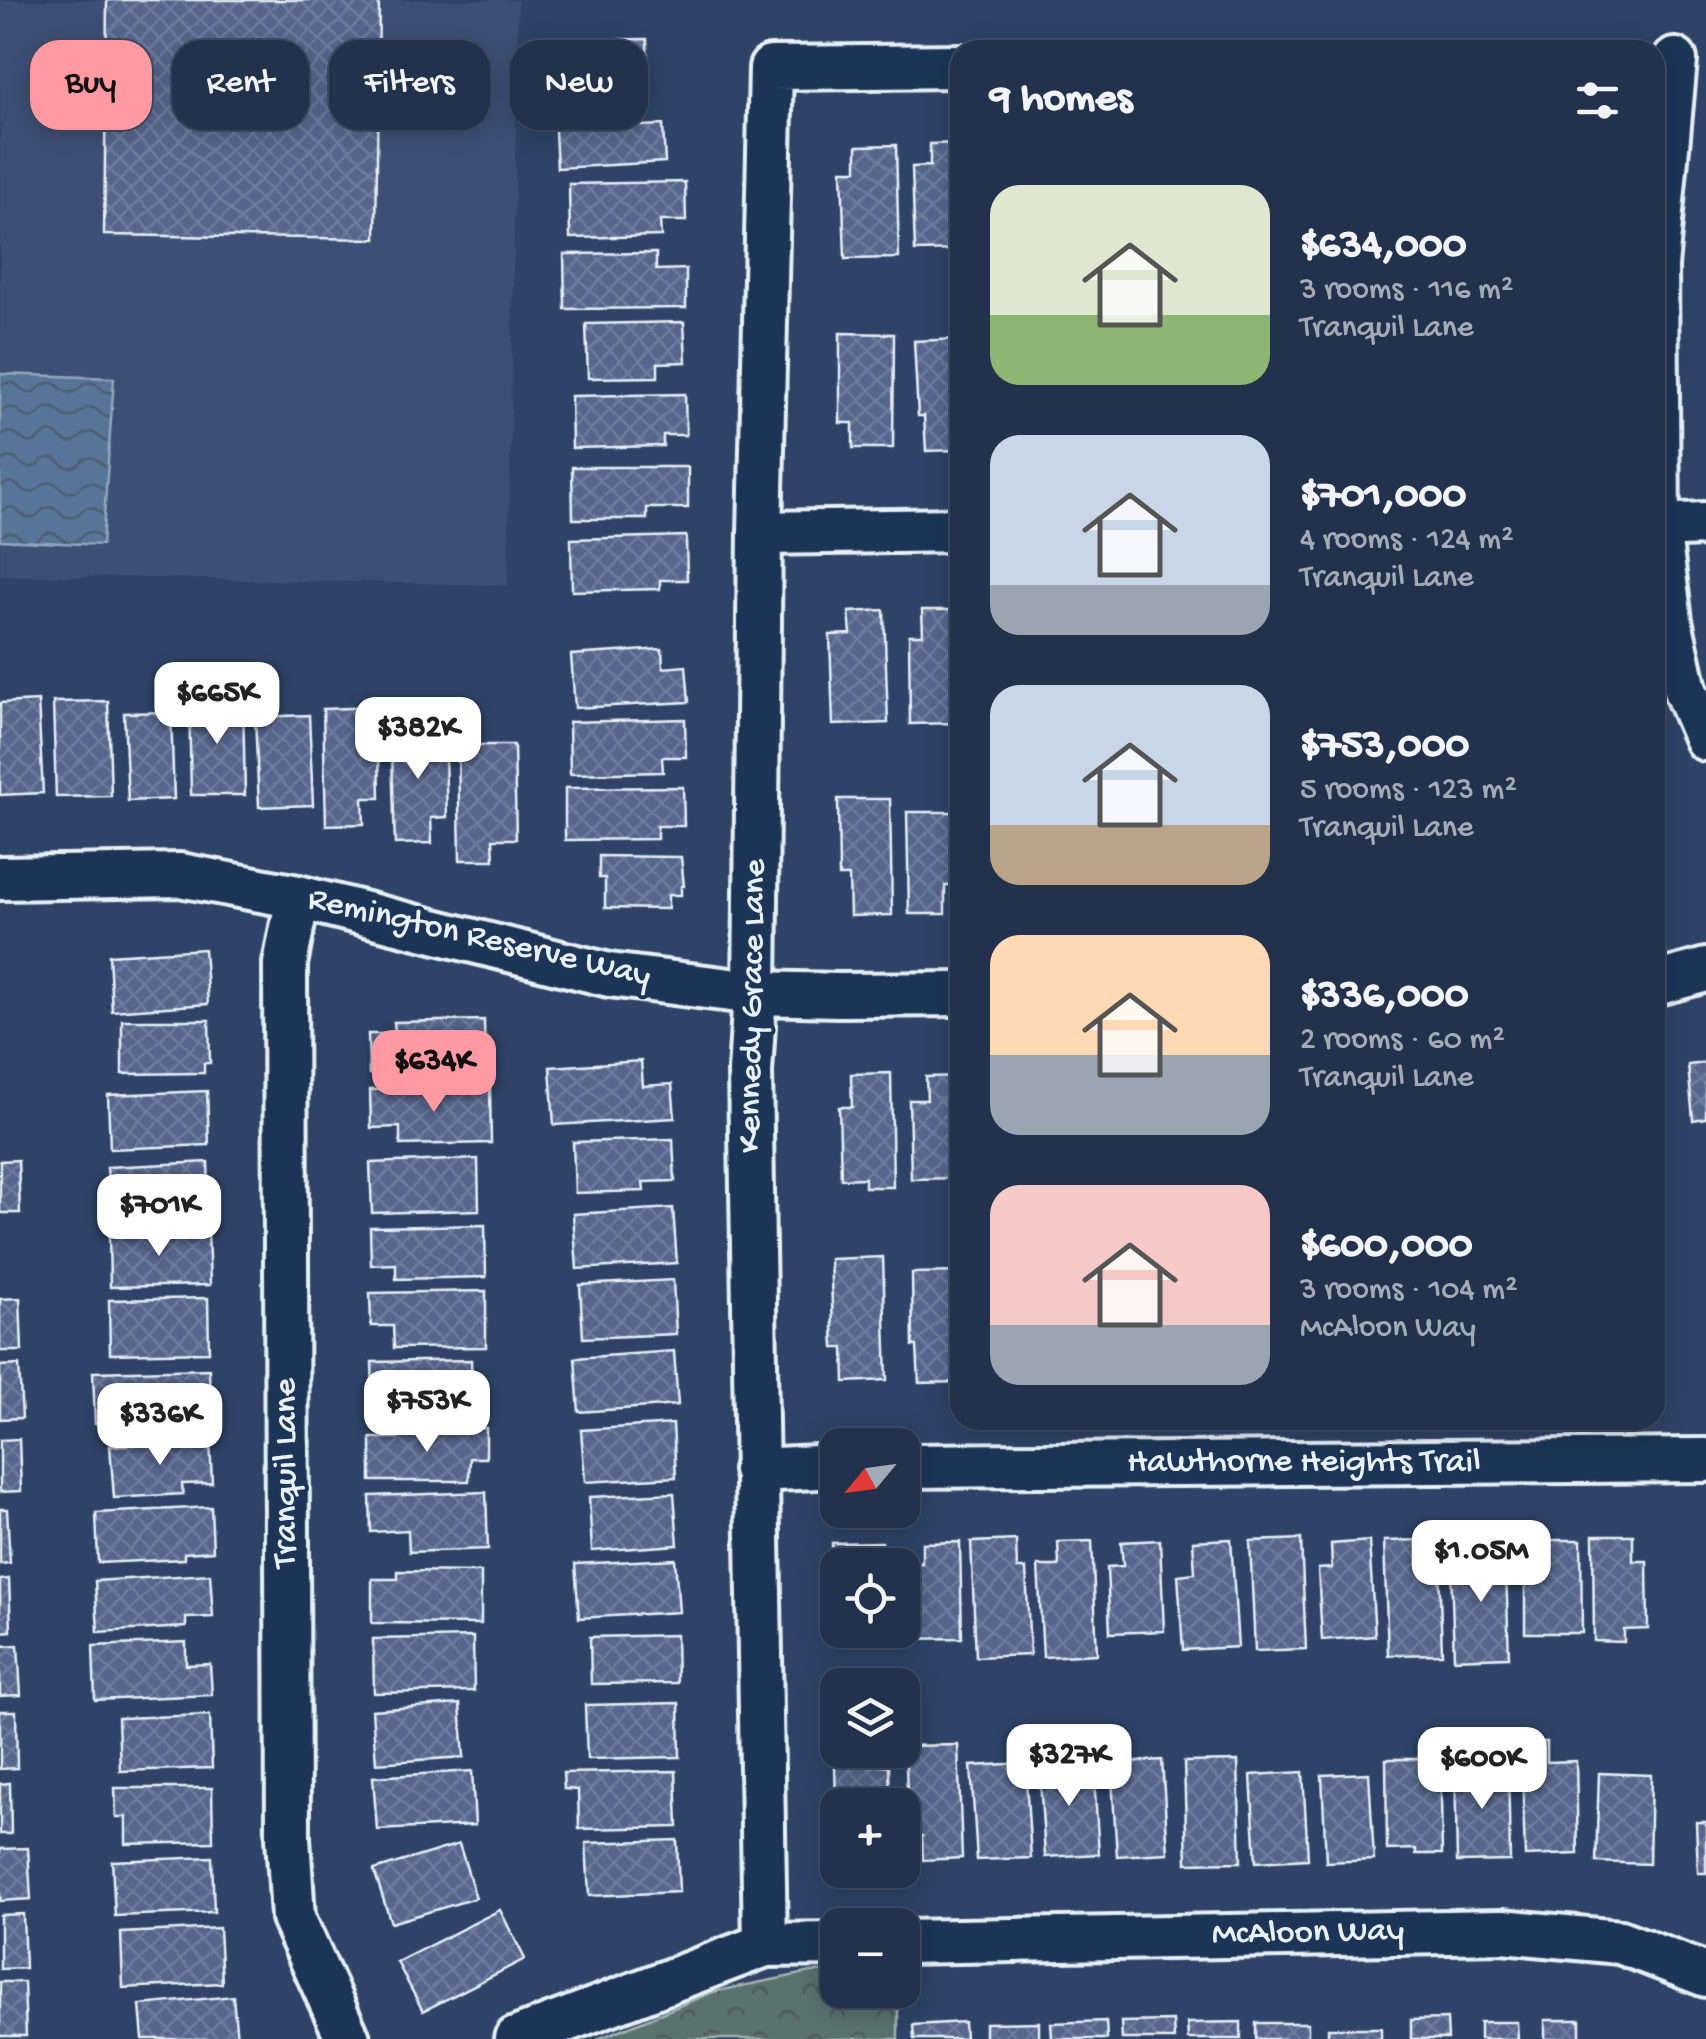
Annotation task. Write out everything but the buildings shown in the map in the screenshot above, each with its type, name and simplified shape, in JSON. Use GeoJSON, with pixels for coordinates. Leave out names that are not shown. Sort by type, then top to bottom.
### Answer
{"type":"FeatureCollection","features":[{"type":"Feature","properties":{"kind":"street"},"geometry":{"type":"LineString","coordinates":[[1665,185],[1679,60]]}},
{"type":"Feature","properties":{"kind":"street","name":"Kennedy Grace Lane"},"geometry":{"type":"LineString","coordinates":[[765,1945],[750,1072],[755,993],[771,68],[950,66]]}},
{"type":"Feature","properties":{"kind":"street"},"geometry":{"type":"LineString","coordinates":[[1665,526],[1706,524]]}},
{"type":"Feature","properties":{"kind":"street"},"geometry":{"type":"LineString","coordinates":[[760,533],[950,530]]}},
{"type":"Feature","properties":{"kind":"street"},"geometry":{"type":"LineString","coordinates":[[1665,584],[1685,690],[1706,739]]}},
{"type":"Feature","properties":{"kind":"street","name":"Remington Reserve Way"},"geometry":{"type":"LineString","coordinates":[[0,878],[180,875],[298,897],[609,975],[755,993],[950,994]]}},
{"type":"Feature","properties":{"kind":"street","name":"Tranquil Lane"},"geometry":{"type":"LineString","coordinates":[[298,897],[285,964],[288,1838],[293,1918],[348,2039]]}},
{"type":"Feature","properties":{"kind":"street"},"geometry":{"type":"LineString","coordinates":[[1665,981],[1706,970]]}},
{"type":"Feature","properties":{"kind":"street","name":"Hawthorne Heights Trail"},"geometry":{"type":"LineString","coordinates":[[920,1466],[1706,1460]]}},
{"type":"Feature","properties":{"kind":"street"},"geometry":{"type":"LineString","coordinates":[[756,1470],[820,1467]]}},
{"type":"Feature","properties":{"kind":"street","name":"McAloon Way"},"geometry":{"type":"LineString","coordinates":[[920,1942],[1502,1931],[1620,1942],[1706,1975]]}},
{"type":"Feature","properties":{"kind":"street"},"geometry":{"type":"LineString","coordinates":[[516,2039],[765,1945],[820,1944]]}},
{"type":"Feature","properties":{"kind":"shaded area"},"geometry":{"type":"Polygon","coordinates":[[[0,0],[518,0],[517,40],[510,40],[510,130],[516,130],[508,585],[0,575],[0,0]]]}},
{"type":"Feature","properties":{"kind":"green space"},"geometry":{"type":"Polygon","coordinates":[[[820,1972],[820,2008],[898,2008],[898,2039],[598,2039],[713,1992],[820,1972]]]}},
{"type":"Feature","properties":{"kind":"water"},"geometry":{"type":"Polygon","coordinates":[[[0,374],[114,378],[102,545],[0,540],[0,374]]]}}]}
